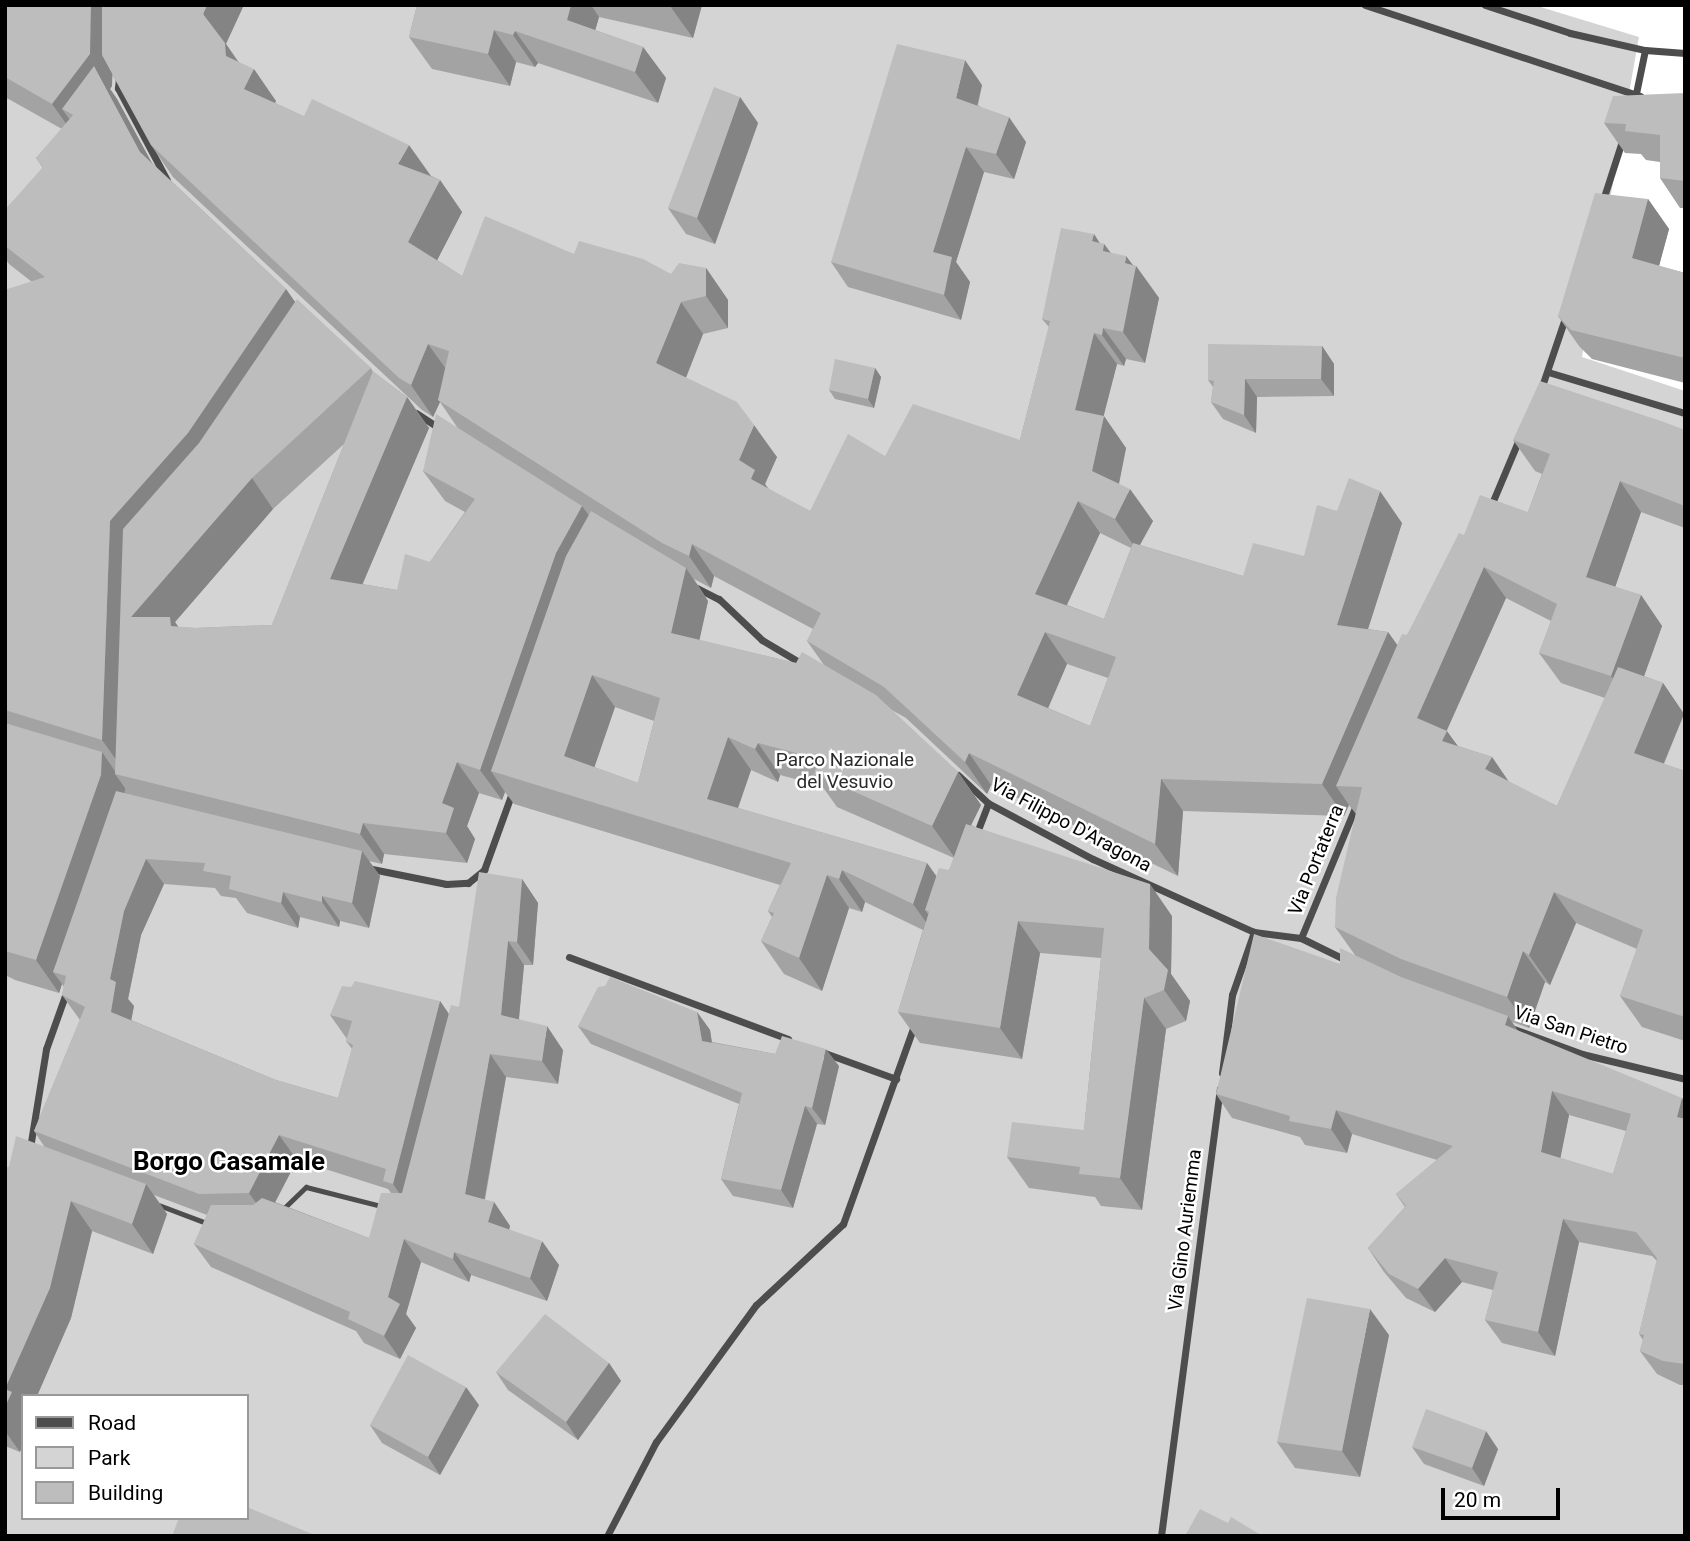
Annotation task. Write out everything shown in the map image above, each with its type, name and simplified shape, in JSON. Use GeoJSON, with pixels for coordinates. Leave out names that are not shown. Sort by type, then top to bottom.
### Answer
{"type":"FeatureCollection","features":[{"type":"Feature","properties":{"kind":"street"},"geometry":{"type":"LineString","coordinates":[[1365,5],[1649,97]]}},
{"type":"Feature","properties":{"kind":"street"},"geometry":{"type":"LineString","coordinates":[[1485,5],[1570,33],[1645,50],[1685,53]]}},
{"type":"Feature","properties":{"kind":"street"},"geometry":{"type":"LineString","coordinates":[[1633,108],[1645,50]]}},
{"type":"Feature","properties":{"kind":"street"},"geometry":{"type":"LineString","coordinates":[[119,61],[118,88],[147,146],[177,191]]}},
{"type":"Feature","properties":{"kind":"street"},"geometry":{"type":"LineString","coordinates":[[111,99],[118,88]]}},
{"type":"Feature","properties":{"kind":"street"},"geometry":{"type":"LineString","coordinates":[[1599,214],[1628,122]]}},
{"type":"Feature","properties":{"kind":"street"},"geometry":{"type":"LineString","coordinates":[[1537,397],[1569,306]]}},
{"type":"Feature","properties":{"kind":"street"},"geometry":{"type":"LineString","coordinates":[[1548,372],[1685,413]]}},
{"type":"Feature","properties":{"kind":"street"},"geometry":{"type":"LineString","coordinates":[[408,406],[453,436]]}},
{"type":"Feature","properties":{"kind":"street"},"geometry":{"type":"LineString","coordinates":[[1483,524],[1521,435]]}},
{"type":"Feature","properties":{"kind":"street"},"geometry":{"type":"LineString","coordinates":[[681,580],[719,599],[762,640],[817,673]]}},
{"type":"Feature","properties":{"kind":"street","name":"Via Filippo D'Aragona"},"geometry":{"type":"LineString","coordinates":[[953,771],[988,803],[1093,859],[1254,932]]}},
{"type":"Feature","properties":{"kind":"street"},"geometry":{"type":"LineString","coordinates":[[358,866],[457,886],[480,875],[515,784]]}},
{"type":"Feature","properties":{"kind":"street","name":"Via Portaterra"},"geometry":{"type":"LineString","coordinates":[[1301,939],[1359,799]]}},
{"type":"Feature","properties":{"kind":"street"},"geometry":{"type":"LineString","coordinates":[[973,840],[988,803]]}},
{"type":"Feature","properties":{"kind":"street"},"geometry":{"type":"LineString","coordinates":[[1254,932],[1301,939],[1360,967]]}},
{"type":"Feature","properties":{"kind":"street","name":"Via Gino Auriemma"},"geometry":{"type":"LineString","coordinates":[[1161,1536],[1232,995],[1254,932]]}},
{"type":"Feature","properties":{"kind":"street"},"geometry":{"type":"LineString","coordinates":[[569,957],[804,1045]]}},
{"type":"Feature","properties":{"kind":"street"},"geometry":{"type":"LineString","coordinates":[[29,1153],[46,1049],[68,986]]}},
{"type":"Feature","properties":{"kind":"street"},"geometry":{"type":"LineString","coordinates":[[607,1536],[656,1442],[756,1305],[843,1224],[917,1018]]}},
{"type":"Feature","properties":{"kind":"street","name":"Via San Pietro"},"geometry":{"type":"LineString","coordinates":[[1507,1026],[1582,1054],[1685,1079]]}},
{"type":"Feature","properties":{"kind":"street"},"geometry":{"type":"LineString","coordinates":[[817,1050],[896,1079]]}},
{"type":"Feature","properties":{"kind":"lane"},"geometry":{"type":"LineString","coordinates":[[480,875],[480,886]]}},
{"type":"Feature","properties":{"kind":"lane"},"geometry":{"type":"LineString","coordinates":[[29,1153],[42,1158]]}},
{"type":"Feature","properties":{"kind":"lane"},"geometry":{"type":"LineString","coordinates":[[278,1214],[306,1187],[400,1211]]}},
{"type":"Feature","properties":{"kind":"lane"},"geometry":{"type":"LineString","coordinates":[[143,1198],[206,1224],[218,1223]]}},
{"type":"Feature","properties":{"kind":"green space","name":"Parco Nazionale del Vesuvio"},"geometry":{"type":"Polygon","coordinates":[[[5,5],[1534,5],[1639,37],[1582,357],[1685,391],[1685,1536],[5,1536],[5,5]]]}},
{"type":"Feature","properties":{"kind":"building"},"geometry":{"type":"Polygon","coordinates":[[[5,5],[91,5],[90,54],[52,104],[5,77],[5,5]]]}},
{"type":"Feature","properties":{"kind":"building"},"geometry":{"type":"Polygon","coordinates":[[[102,5],[207,5],[203,14],[225,43],[226,56],[254,69],[244,89],[304,116],[312,99],[409,145],[398,164],[440,180],[408,242],[462,276],[485,216],[574,254],[579,241],[643,259],[671,274],[679,263],[706,268],[706,296],[681,302],[656,363],[737,402],[754,425],[739,460],[755,470],[751,479],[810,511],[848,434],[885,456],[913,404],[1020,440],[1050,321],[1042,319],[1061,228],[1094,234],[1092,241],[1104,244],[1103,251],[1126,256],[1125,263],[1136,266],[1123,332],[1103,328],[1102,335],[1094,333],[1075,410],[1104,416],[1092,471],[1130,489],[1115,519],[1078,501],[1035,594],[1104,619],[1133,543],[1243,576],[1253,543],[1304,556],[1317,505],[1337,511],[1349,478],[1380,491],[1337,625],[1388,632],[1322,784],[1161,779],[1155,844],[969,753],[965,762],[884,687],[807,641],[821,613],[692,544],[689,556],[662,543],[438,400],[449,351],[428,344],[411,385],[399,378],[151,145],[102,55],[102,5]],[[1045,632],[1017,695],[1090,726],[1116,657],[1045,632]]]}},
{"type":"Feature","properties":{"kind":"building"},"geometry":{"type":"Polygon","coordinates":[[[417,5],[571,5],[567,20],[643,47],[635,72],[515,31],[513,35],[494,30],[488,54],[409,37],[417,5]]]}},
{"type":"Feature","properties":{"kind":"building"},"geometry":{"type":"Polygon","coordinates":[[[897,44],[965,60],[956,98],[1009,117],[996,154],[966,147],[933,252],[952,257],[944,295],[831,262],[897,44]]]}},
{"type":"Feature","properties":{"kind":"building"},"geometry":{"type":"Polygon","coordinates":[[[94,66],[140,152],[286,289],[188,433],[110,521],[102,740],[5,710],[5,290],[45,277],[5,246],[5,210],[43,167],[36,158],[73,115],[62,109],[94,66]]]}},
{"type":"Feature","properties":{"kind":"building"},"geometry":{"type":"Polygon","coordinates":[[[714,87],[740,97],[697,218],[668,208],[714,87]]]}},
{"type":"Feature","properties":{"kind":"building"},"geometry":{"type":"Polygon","coordinates":[[[1685,93],[1685,181],[1660,178],[1660,135],[1625,131],[1626,124],[1604,123],[1613,96],[1685,93]]]}},
{"type":"Feature","properties":{"kind":"building"},"geometry":{"type":"Polygon","coordinates":[[[1595,193],[1648,199],[1632,258],[1685,273],[1685,358],[1571,330],[1558,316],[1595,193]]]}},
{"type":"Feature","properties":{"kind":"building"},"geometry":{"type":"Polygon","coordinates":[[[297,299],[371,368],[252,478],[131,617],[170,617],[171,626],[195,628],[272,625],[373,371],[407,397],[330,579],[397,590],[405,554],[430,562],[475,499],[423,471],[436,414],[582,506],[556,553],[480,770],[457,762],[442,803],[454,808],[446,833],[363,823],[360,834],[115,774],[123,529],[199,443],[297,299]]]}},
{"type":"Feature","properties":{"kind":"building"},"geometry":{"type":"Polygon","coordinates":[[[1208,344],[1322,346],[1321,379],[1245,379],[1244,415],[1211,402],[1214,381],[1208,380],[1208,344]]]}},
{"type":"Feature","properties":{"kind":"building"},"geometry":{"type":"Polygon","coordinates":[[[835,359],[875,368],[868,399],[829,390],[835,359]]]}},
{"type":"Feature","properties":{"kind":"building"},"geometry":{"type":"Polygon","coordinates":[[[1540,381],[1685,430],[1685,506],[1620,481],[1586,577],[1641,595],[1611,676],[1539,653],[1557,604],[1484,567],[1417,718],[1447,731],[1442,741],[1492,757],[1485,769],[1557,806],[1618,667],[1663,683],[1634,753],[1685,771],[1685,1017],[1620,996],[1643,930],[1554,892],[1529,955],[1523,951],[1507,997],[1401,959],[1335,927],[1336,898],[1362,787],[1336,786],[1402,634],[1407,635],[1459,533],[1464,535],[1480,495],[1528,512],[1550,454],[1513,440],[1540,381]]]}},
{"type":"Feature","properties":{"kind":"building"},"geometry":{"type":"Polygon","coordinates":[[[591,511],[686,568],[671,633],[796,663],[802,652],[876,695],[958,772],[932,826],[814,774],[819,759],[758,743],[755,749],[728,737],[707,799],[927,863],[913,904],[842,870],[839,879],[827,875],[799,958],[761,941],[774,913],[768,911],[791,863],[491,771],[566,556],[591,511]],[[592,675],[564,756],[638,783],[660,698],[592,675]]]}},
{"type":"Feature","properties":{"kind":"building"},"geometry":{"type":"Polygon","coordinates":[[[5,723],[102,752],[101,775],[36,960],[5,951],[5,723]]]}},
{"type":"Feature","properties":{"kind":"building"},"geometry":{"type":"Polygon","coordinates":[[[116,791],[362,851],[352,903],[322,896],[322,902],[283,892],[281,903],[229,889],[231,876],[203,871],[205,863],[146,859],[124,911],[110,979],[116,982],[111,1012],[276,1080],[338,1098],[353,1045],[346,1041],[352,1021],[330,1015],[342,986],[351,987],[355,981],[440,1001],[393,1184],[383,1181],[386,1169],[279,1135],[249,1193],[199,1194],[34,1131],[85,1007],[62,995],[66,976],[53,972],[116,791]]]}},
{"type":"Feature","properties":{"kind":"building"},"geometry":{"type":"Polygon","coordinates":[[[966,824],[1150,884],[1149,949],[1168,970],[1164,990],[1144,998],[1120,1178],[1079,1174],[1080,1167],[1007,1157],[1012,1122],[1084,1130],[1104,928],[1018,921],[1000,1028],[898,1012],[929,912],[925,910],[939,868],[949,870],[966,824]]]}},
{"type":"Feature","properties":{"kind":"building"},"geometry":{"type":"Polygon","coordinates":[[[479,872],[522,879],[517,942],[508,941],[501,1015],[547,1026],[542,1061],[490,1054],[465,1194],[494,1202],[488,1222],[542,1241],[530,1278],[454,1252],[453,1259],[404,1239],[388,1297],[400,1304],[384,1336],[348,1319],[350,1312],[194,1244],[211,1205],[253,1205],[262,1198],[369,1238],[381,1193],[402,1193],[451,1005],[459,1007],[479,872]]]}},
{"type":"Feature","properties":{"kind":"building"},"geometry":{"type":"Polygon","coordinates":[[[1254,934],[1340,964],[1340,948],[1401,977],[1508,1016],[1505,1025],[1682,1098],[1677,1117],[1685,1119],[1685,1364],[1663,1361],[1640,1351],[1644,1335],[1639,1334],[1657,1258],[1636,1232],[1563,1219],[1538,1332],[1485,1320],[1498,1272],[1445,1258],[1418,1289],[1389,1274],[1368,1248],[1406,1206],[1396,1194],[1453,1146],[1336,1110],[1331,1129],[1289,1121],[1290,1116],[1216,1094],[1254,934]],[[1552,1091],[1541,1152],[1613,1174],[1631,1114],[1552,1091]]]}},
{"type":"Feature","properties":{"kind":"building"},"geometry":{"type":"Polygon","coordinates":[[[610,977],[697,1012],[702,1041],[775,1054],[782,1036],[826,1049],[812,1108],[805,1106],[781,1190],[721,1179],[742,1093],[578,1026],[598,987],[605,986],[610,977]]]}},
{"type":"Feature","properties":{"kind":"building"},"geometry":{"type":"Polygon","coordinates":[[[16,1136],[146,1184],[132,1224],[71,1201],[50,1288],[5,1389],[5,1167],[9,1167],[16,1136]]]}},
{"type":"Feature","properties":{"kind":"building"},"geometry":{"type":"Polygon","coordinates":[[[1307,1298],[1370,1309],[1342,1451],[1277,1442],[1307,1298]]]}},
{"type":"Feature","properties":{"kind":"building"},"geometry":{"type":"Polygon","coordinates":[[[545,1314],[609,1363],[566,1422],[496,1372],[545,1314]]]}},
{"type":"Feature","properties":{"kind":"building"},"geometry":{"type":"Polygon","coordinates":[[[408,1355],[466,1387],[428,1457],[370,1425],[408,1355]]]}},
{"type":"Feature","properties":{"kind":"building"},"geometry":{"type":"Polygon","coordinates":[[[5,1389],[12,1392],[5,1407],[5,1389]]]}},
{"type":"Feature","properties":{"kind":"building"},"geometry":{"type":"Polygon","coordinates":[[[1426,1409],[1486,1431],[1472,1468],[1412,1447],[1426,1409]]]}},
{"type":"Feature","properties":{"kind":"building"},"geometry":{"type":"Polygon","coordinates":[[[248,1507],[317,1536],[172,1536],[178,1520],[248,1520],[248,1507]]]}},
{"type":"Feature","properties":{"kind":"building"},"geometry":{"type":"Polygon","coordinates":[[[1200,1509],[1228,1523],[1231,1517],[1261,1535],[1185,1536],[1200,1509]]]}},
{"type":"Feature","properties":{"kind":"district","name":"Borgo Casamale"},"geometry":{"type":"Point","coordinates":[229,1162]}}]}
